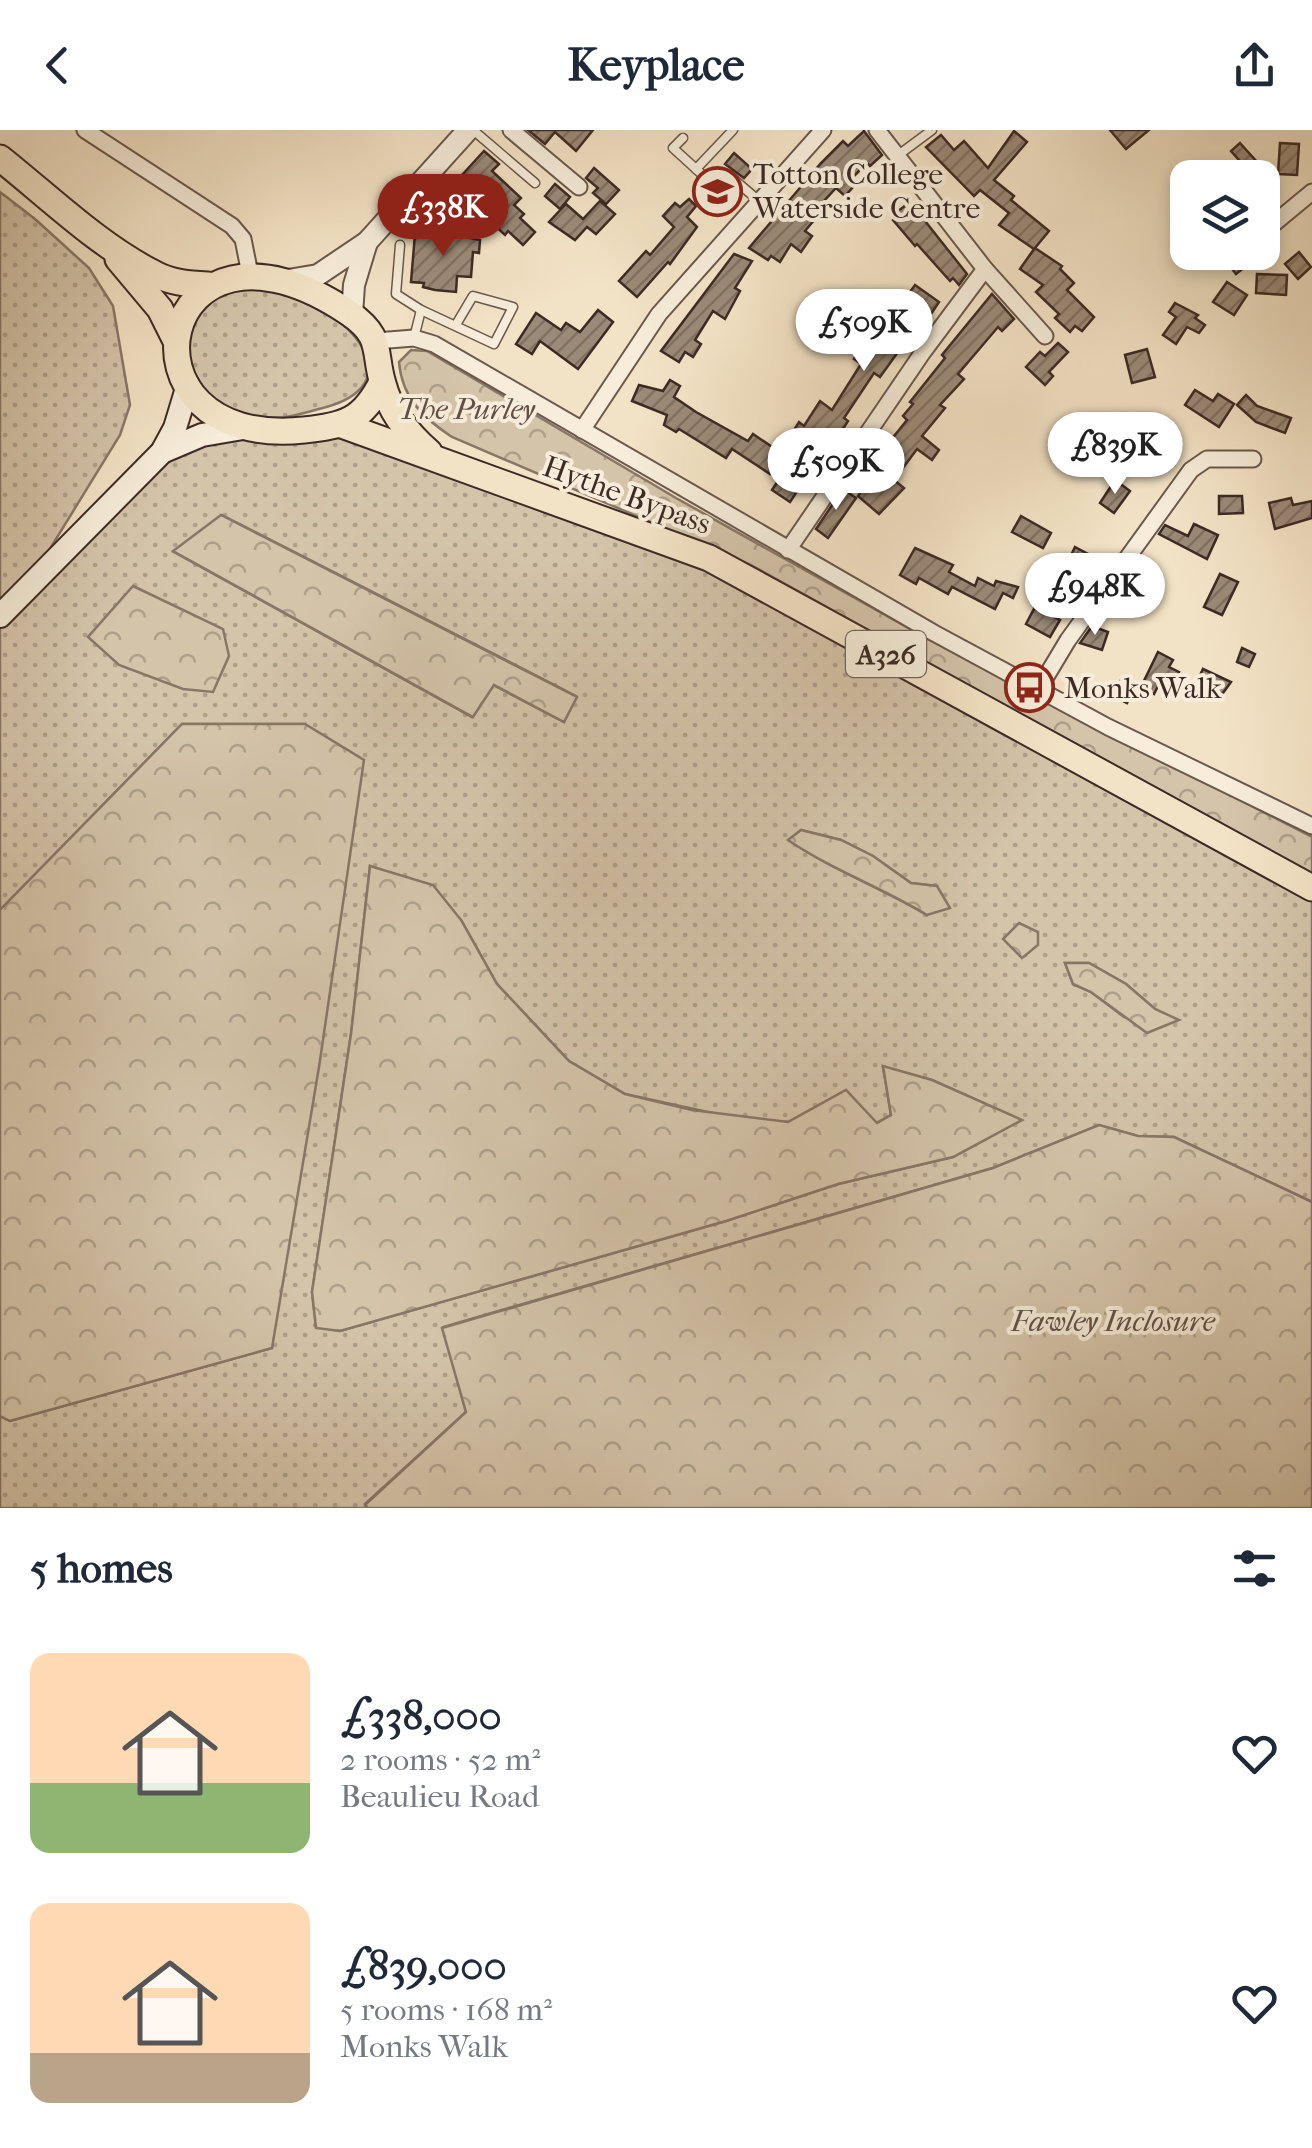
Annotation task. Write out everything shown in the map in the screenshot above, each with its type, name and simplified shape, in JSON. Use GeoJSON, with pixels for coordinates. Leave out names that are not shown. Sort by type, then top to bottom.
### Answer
{"type":"FeatureCollection","features":[{"type":"Feature","properties":{"kind":"main road"},"geometry":{"type":"LineString","coordinates":[[0,158],[103,239],[155,274],[179,283],[208,286]]}},
{"type":"Feature","properties":{"kind":"main road"},"geometry":{"type":"LineString","coordinates":[[103,239],[160,309],[176,341],[180,370],[208,412],[243,428]]}},
{"type":"Feature","properties":{"kind":"main road"},"geometry":{"type":"LineString","coordinates":[[162,452],[202,435],[243,428],[294,431],[342,425],[372,402],[382,382],[376,341],[352,315],[322,297],[282,281],[224,280],[208,286],[187,307],[176,341]]}},
{"type":"Feature","properties":{"kind":"main road","name":"Hythe Bypass"},"geometry":{"type":"LineString","coordinates":[[382,382],[402,424],[440,462]]}},
{"type":"Feature","properties":{"kind":"main road"},"geometry":{"type":"LineString","coordinates":[[0,616],[162,452],[176,428],[188,384]]}},
{"type":"Feature","properties":{"kind":"main road","name":"Hythe Bypass"},"geometry":{"type":"LineString","coordinates":[[342,425],[709,558],[1312,888]]}},
{"type":"Feature","properties":{"kind":"street"},"geometry":{"type":"LineString","coordinates":[[85,130],[232,226],[243,239],[250,279]]}},
{"type":"Feature","properties":{"kind":"street"},"geometry":{"type":"LineString","coordinates":[[282,281],[330,269],[366,242],[470,130]]}},
{"type":"Feature","properties":{"kind":"street"},"geometry":{"type":"LineString","coordinates":[[510,130],[579,187]]}},
{"type":"Feature","properties":{"kind":"street"},"geometry":{"type":"LineString","coordinates":[[582,430],[659,314],[823,130]]}},
{"type":"Feature","properties":{"kind":"street"},"geometry":{"type":"LineString","coordinates":[[876,130],[985,269],[1045,336]]}},
{"type":"Feature","properties":{"kind":"street"},"geometry":{"type":"LineString","coordinates":[[1280,219],[1312,192]]}},
{"type":"Feature","properties":{"kind":"street"},"geometry":{"type":"LineString","coordinates":[[352,315],[354,285],[366,242]]}},
{"type":"Feature","properties":{"kind":"street"},"geometry":{"type":"LineString","coordinates":[[788,550],[985,269]]}},
{"type":"Feature","properties":{"kind":"street"},"geometry":{"type":"LineString","coordinates":[[376,341],[414,338],[434,344],[1038,690],[1312,826]]}},
{"type":"Feature","properties":{"kind":"street"},"geometry":{"type":"LineString","coordinates":[[1038,690],[1068,640],[1191,470],[1207,459],[1253,459]]}},
{"type":"Feature","properties":{"kind":"lane"},"geometry":{"type":"LineString","coordinates":[[470,130],[535,183]]}},
{"type":"Feature","properties":{"kind":"lane"},"geometry":{"type":"LineString","coordinates":[[696,169],[734,130]]}},
{"type":"Feature","properties":{"kind":"lane"},"geometry":{"type":"LineString","coordinates":[[897,156],[932,130]]}},
{"type":"Feature","properties":{"kind":"lane"},"geometry":{"type":"LineString","coordinates":[[683,138],[673,148],[718,189],[730,176],[759,201]]}},
{"type":"Feature","properties":{"kind":"lane"},"geometry":{"type":"LineString","coordinates":[[400,245],[396,294],[421,310],[494,344],[513,307],[474,296],[457,323]]}},
{"type":"Feature","properties":{"kind":"lane"},"geometry":{"type":"LineString","coordinates":[[414,338],[421,310]]}},
{"type":"Feature","properties":{"kind":"green space"},"geometry":{"type":"Polygon","coordinates":[[[0,192],[89,268],[113,306],[130,405],[120,435],[48,552],[0,603],[0,192]]]}},
{"type":"Feature","properties":{"kind":"green space"},"geometry":{"type":"Polygon","coordinates":[[[227,288],[291,294],[330,314],[360,343],[367,359],[368,374],[361,388],[345,400],[319,409],[270,418],[237,412],[196,388],[186,348],[200,304],[227,288]]]}},
{"type":"Feature","properties":{"kind":"green space","name":"The Purley"},"geometry":{"type":"Polygon","coordinates":[[[411,350],[427,351],[676,498],[928,639],[1312,837],[1312,876],[751,565],[452,437],[409,397],[399,362],[411,350]]]}},
{"type":"Feature","properties":{"kind":"green space"},"geometry":{"type":"Polygon","coordinates":[[[344,434],[725,574],[1312,893],[1312,1202],[1174,1137],[1138,1136],[1099,1125],[993,1168],[443,1327],[466,1412],[365,1504],[368,1508],[0,1508],[0,1416],[10,1421],[272,1348],[305,724],[182,724],[0,910],[0,625],[175,451],[205,439],[344,434]],[[222,515],[174,552],[472,717],[493,685],[564,722],[576,696],[222,515]],[[801,830],[789,840],[927,915],[937,886],[911,883],[873,856],[841,840],[801,830]],[[370,866],[351,1034],[312,1292],[316,1327],[340,1331],[726,1221],[838,1184],[953,1157],[1021,1120],[932,1080],[883,1067],[891,1115],[876,1123],[846,1090],[788,1122],[731,1117],[625,1094],[569,1061],[497,984],[461,920],[370,866]],[[1065,963],[1073,984],[1091,992],[1124,1017],[1178,1021],[1089,963],[1065,963]]]}},
{"type":"Feature","properties":{"kind":"green space"},"geometry":{"type":"Polygon","coordinates":[[[221,515],[577,697],[564,722],[494,685],[473,717],[173,551],[221,515]]]}},
{"type":"Feature","properties":{"kind":"green space"},"geometry":{"type":"Polygon","coordinates":[[[133,586],[223,629],[229,656],[213,692],[183,689],[119,665],[88,637],[133,586]]]}},
{"type":"Feature","properties":{"kind":"green space"},"geometry":{"type":"Polygon","coordinates":[[[182,724],[305,724],[364,760],[272,1348],[10,1421],[0,1416],[0,910],[182,724]]]}},
{"type":"Feature","properties":{"kind":"green space"},"geometry":{"type":"Polygon","coordinates":[[[801,830],[841,840],[873,856],[911,883],[937,886],[950,908],[927,915],[788,840],[801,830]]]}},
{"type":"Feature","properties":{"kind":"green space"},"geometry":{"type":"Polygon","coordinates":[[[370,866],[433,885],[461,920],[497,984],[569,1061],[625,1094],[692,1110],[788,1122],[846,1090],[877,1123],[891,1115],[883,1066],[932,1080],[1022,1120],[953,1157],[838,1184],[726,1221],[340,1331],[316,1328],[312,1292],[351,1034],[370,866]]]}},
{"type":"Feature","properties":{"kind":"green space"},"geometry":{"type":"Polygon","coordinates":[[[1019,923],[1038,932],[1038,945],[1022,958],[1003,939],[1019,923]]]}},
{"type":"Feature","properties":{"kind":"green space"},"geometry":{"type":"Polygon","coordinates":[[[1065,963],[1089,963],[1126,984],[1155,1009],[1179,1020],[1147,1033],[1091,992],[1073,984],[1065,963]]]}},
{"type":"Feature","properties":{"kind":"green space","name":"Fawley Inclosure"},"geometry":{"type":"Polygon","coordinates":[[[1099,1125],[1138,1136],[1174,1137],[1312,1202],[1312,1508],[365,1505],[466,1412],[442,1328],[993,1168],[1099,1125]]]}},
{"type":"Feature","properties":{"kind":"building"},"geometry":{"type":"Polygon","coordinates":[[[528,130],[593,130],[576,151],[555,132],[545,144],[528,130]]]}},
{"type":"Feature","properties":{"kind":"building"},"geometry":{"type":"Polygon","coordinates":[[[1110,130],[1149,130],[1126,149],[1110,130]]]}},
{"type":"Feature","properties":{"kind":"building"},"geometry":{"type":"Polygon","coordinates":[[[864,131],[882,155],[870,166],[867,163],[848,182],[853,187],[845,196],[836,188],[811,215],[815,219],[805,231],[812,236],[801,252],[791,244],[780,262],[771,256],[768,260],[749,248],[821,163],[843,141],[848,146],[864,131]]]}},
{"type":"Feature","properties":{"kind":"building"},"geometry":{"type":"Polygon","coordinates":[[[1014,131],[1027,142],[994,180],[1014,196],[1011,200],[1049,231],[1035,248],[1062,266],[1060,269],[1074,283],[1067,290],[1094,317],[1082,331],[1075,326],[1070,332],[1055,318],[1059,314],[1036,292],[1043,285],[1020,269],[1034,249],[999,225],[1009,213],[980,190],[974,196],[926,147],[941,135],[954,150],[964,141],[988,168],[1014,131]]]}},
{"type":"Feature","properties":{"kind":"building"},"geometry":{"type":"Polygon","coordinates":[[[1240,143],[1255,160],[1239,160],[1231,151],[1240,143]]]}},
{"type":"Feature","properties":{"kind":"building"},"geometry":{"type":"Polygon","coordinates":[[[1280,143],[1299,144],[1297,175],[1280,174],[1280,143]]]}},
{"type":"Feature","properties":{"kind":"building"},"geometry":{"type":"Polygon","coordinates":[[[484,151],[499,164],[492,171],[521,198],[514,205],[524,214],[520,218],[535,232],[523,245],[508,231],[505,235],[466,199],[456,210],[442,197],[484,151]]]}},
{"type":"Feature","properties":{"kind":"building"},"geometry":{"type":"Polygon","coordinates":[[[734,153],[752,169],[744,178],[725,164],[734,153]]]}},
{"type":"Feature","properties":{"kind":"building"},"geometry":{"type":"Polygon","coordinates":[[[594,168],[619,190],[606,204],[593,193],[598,188],[586,178],[594,168]]]}},
{"type":"Feature","properties":{"kind":"building"},"geometry":{"type":"Polygon","coordinates":[[[555,184],[570,197],[560,209],[545,196],[555,184]]]}},
{"type":"Feature","properties":{"kind":"building"},"geometry":{"type":"Polygon","coordinates":[[[689,199],[696,206],[687,217],[697,227],[670,264],[637,297],[619,281],[646,251],[650,255],[674,227],[663,216],[675,203],[680,207],[689,199]]]}},
{"type":"Feature","properties":{"kind":"building"},"geometry":{"type":"Polygon","coordinates":[[[600,201],[615,214],[596,234],[587,227],[575,240],[549,222],[566,204],[583,219],[600,201]]]}},
{"type":"Feature","properties":{"kind":"building"},"geometry":{"type":"Polygon","coordinates":[[[910,202],[967,274],[959,285],[953,278],[950,281],[893,220],[910,202]]]}},
{"type":"Feature","properties":{"kind":"building"},"geometry":{"type":"Polygon","coordinates":[[[444,228],[460,230],[460,236],[480,240],[479,253],[473,252],[471,277],[457,276],[456,292],[411,282],[415,234],[443,236],[444,228]]]}},
{"type":"Feature","properties":{"kind":"building"},"geometry":{"type":"Polygon","coordinates":[[[1299,252],[1311,267],[1298,279],[1285,264],[1299,252]]]}},
{"type":"Feature","properties":{"kind":"building"},"geometry":{"type":"Polygon","coordinates":[[[734,254],[752,261],[735,288],[740,291],[725,319],[713,311],[695,340],[701,344],[693,357],[685,352],[679,362],[661,351],[734,254]]]}},
{"type":"Feature","properties":{"kind":"building"},"geometry":{"type":"Polygon","coordinates":[[[1257,274],[1287,275],[1286,295],[1256,293],[1257,274]]]}},
{"type":"Feature","properties":{"kind":"building"},"geometry":{"type":"Polygon","coordinates":[[[1227,282],[1247,295],[1234,315],[1213,302],[1227,282]]]}},
{"type":"Feature","properties":{"kind":"building"},"geometry":{"type":"Polygon","coordinates":[[[915,285],[939,302],[927,320],[923,317],[880,377],[874,373],[844,418],[848,421],[836,440],[832,438],[816,461],[787,441],[799,422],[804,426],[820,401],[832,410],[861,364],[854,359],[863,345],[872,351],[886,328],[881,324],[915,285]]]}},
{"type":"Feature","properties":{"kind":"building"},"geometry":{"type":"Polygon","coordinates":[[[992,294],[1014,319],[1002,331],[998,327],[958,374],[964,379],[940,405],[945,408],[922,436],[939,450],[932,460],[917,449],[894,480],[904,488],[879,514],[858,496],[881,466],[874,461],[907,420],[903,416],[913,404],[910,402],[945,358],[942,355],[992,294]]]}},
{"type":"Feature","properties":{"kind":"building"},"geometry":{"type":"Polygon","coordinates":[[[1175,303],[1198,315],[1195,318],[1205,325],[1199,333],[1187,327],[1176,344],[1163,335],[1176,317],[1169,312],[1175,303]]]}},
{"type":"Feature","properties":{"kind":"building"},"geometry":{"type":"Polygon","coordinates":[[[598,310],[613,322],[578,369],[540,341],[532,354],[516,344],[536,313],[561,330],[566,323],[580,332],[598,310]]]}},
{"type":"Feature","properties":{"kind":"building"},"geometry":{"type":"Polygon","coordinates":[[[1058,343],[1068,352],[1049,372],[1053,376],[1045,385],[1026,367],[1040,352],[1045,356],[1058,343]]]}},
{"type":"Feature","properties":{"kind":"building"},"geometry":{"type":"Polygon","coordinates":[[[1147,349],[1155,377],[1132,383],[1125,355],[1147,349]]]}},
{"type":"Feature","properties":{"kind":"building"},"geometry":{"type":"Polygon","coordinates":[[[670,380],[680,386],[674,397],[696,412],[748,441],[753,434],[784,455],[770,474],[732,449],[726,458],[679,429],[676,432],[664,425],[667,415],[632,401],[639,385],[663,391],[670,380]]]}},
{"type":"Feature","properties":{"kind":"building"},"geometry":{"type":"Polygon","coordinates":[[[1195,390],[1213,401],[1218,394],[1234,404],[1219,427],[1185,405],[1195,390]]]}},
{"type":"Feature","properties":{"kind":"building"},"geometry":{"type":"Polygon","coordinates":[[[1246,395],[1257,406],[1291,418],[1285,433],[1256,422],[1237,405],[1246,395]]]}},
{"type":"Feature","properties":{"kind":"building"},"geometry":{"type":"Polygon","coordinates":[[[1137,421],[1157,433],[1123,477],[1107,467],[1137,421]]]}},
{"type":"Feature","properties":{"kind":"building"},"geometry":{"type":"Polygon","coordinates":[[[782,475],[800,487],[790,502],[772,490],[782,475]]]}},
{"type":"Feature","properties":{"kind":"building"},"geometry":{"type":"Polygon","coordinates":[[[1115,480],[1130,491],[1114,513],[1100,503],[1115,480]]]}},
{"type":"Feature","properties":{"kind":"building"},"geometry":{"type":"Polygon","coordinates":[[[843,489],[856,498],[828,538],[816,529],[843,489]]]}},
{"type":"Feature","properties":{"kind":"building"},"geometry":{"type":"Polygon","coordinates":[[[1219,496],[1242,496],[1243,513],[1219,514],[1219,496]]]}},
{"type":"Feature","properties":{"kind":"building"},"geometry":{"type":"Polygon","coordinates":[[[1291,498],[1293,505],[1312,501],[1312,518],[1275,529],[1269,503],[1291,498]]]}},
{"type":"Feature","properties":{"kind":"building"},"geometry":{"type":"Polygon","coordinates":[[[1021,516],[1051,533],[1043,548],[1012,532],[1021,516]]]}},
{"type":"Feature","properties":{"kind":"building"},"geometry":{"type":"Polygon","coordinates":[[[1194,524],[1218,535],[1207,559],[1159,534],[1165,525],[1188,536],[1194,524]]]}},
{"type":"Feature","properties":{"kind":"building"},"geometry":{"type":"Polygon","coordinates":[[[1075,547],[1090,555],[1070,588],[1059,581],[1075,547]]]}},
{"type":"Feature","properties":{"kind":"building"},"geometry":{"type":"Polygon","coordinates":[[[915,548],[953,565],[949,572],[975,586],[978,578],[994,586],[996,581],[1018,587],[1013,598],[1003,593],[995,609],[952,587],[948,594],[919,578],[916,584],[900,575],[915,548]]]}},
{"type":"Feature","properties":{"kind":"building"},"geometry":{"type":"Polygon","coordinates":[[[1220,574],[1238,582],[1222,615],[1204,607],[1220,574]]]}},
{"type":"Feature","properties":{"kind":"building"},"geometry":{"type":"Polygon","coordinates":[[[1035,607],[1060,620],[1050,637],[1026,624],[1035,607]]]}},
{"type":"Feature","properties":{"kind":"building"},"geometry":{"type":"Polygon","coordinates":[[[1092,626],[1108,632],[1102,650],[1080,643],[1092,626]]]}},
{"type":"Feature","properties":{"kind":"building"},"geometry":{"type":"Polygon","coordinates":[[[1242,648],[1255,654],[1249,667],[1237,662],[1242,648]]]}},
{"type":"Feature","properties":{"kind":"building"},"geometry":{"type":"Polygon","coordinates":[[[1158,652],[1173,660],[1169,667],[1179,672],[1170,690],[1159,684],[1154,694],[1141,687],[1158,652]]]}},
{"type":"Feature","properties":{"kind":"building"},"geometry":{"type":"Polygon","coordinates":[[[1203,669],[1231,682],[1218,700],[1194,688],[1203,669]]]}},
{"type":"Feature","properties":{"kind":"building"},"geometry":{"type":"Polygon","coordinates":[[[1122,678],[1136,685],[1127,703],[1113,696],[1122,678]]]}},
{"type":"Feature","properties":{"kind":"place","name":"Totton College Waterside Centre"},"geometry":{"type":"Point","coordinates":[718,191]}},
{"type":"Feature","properties":{"kind":"place","name":"Monks Walk"},"geometry":{"type":"Point","coordinates":[1029,688]}}]}
